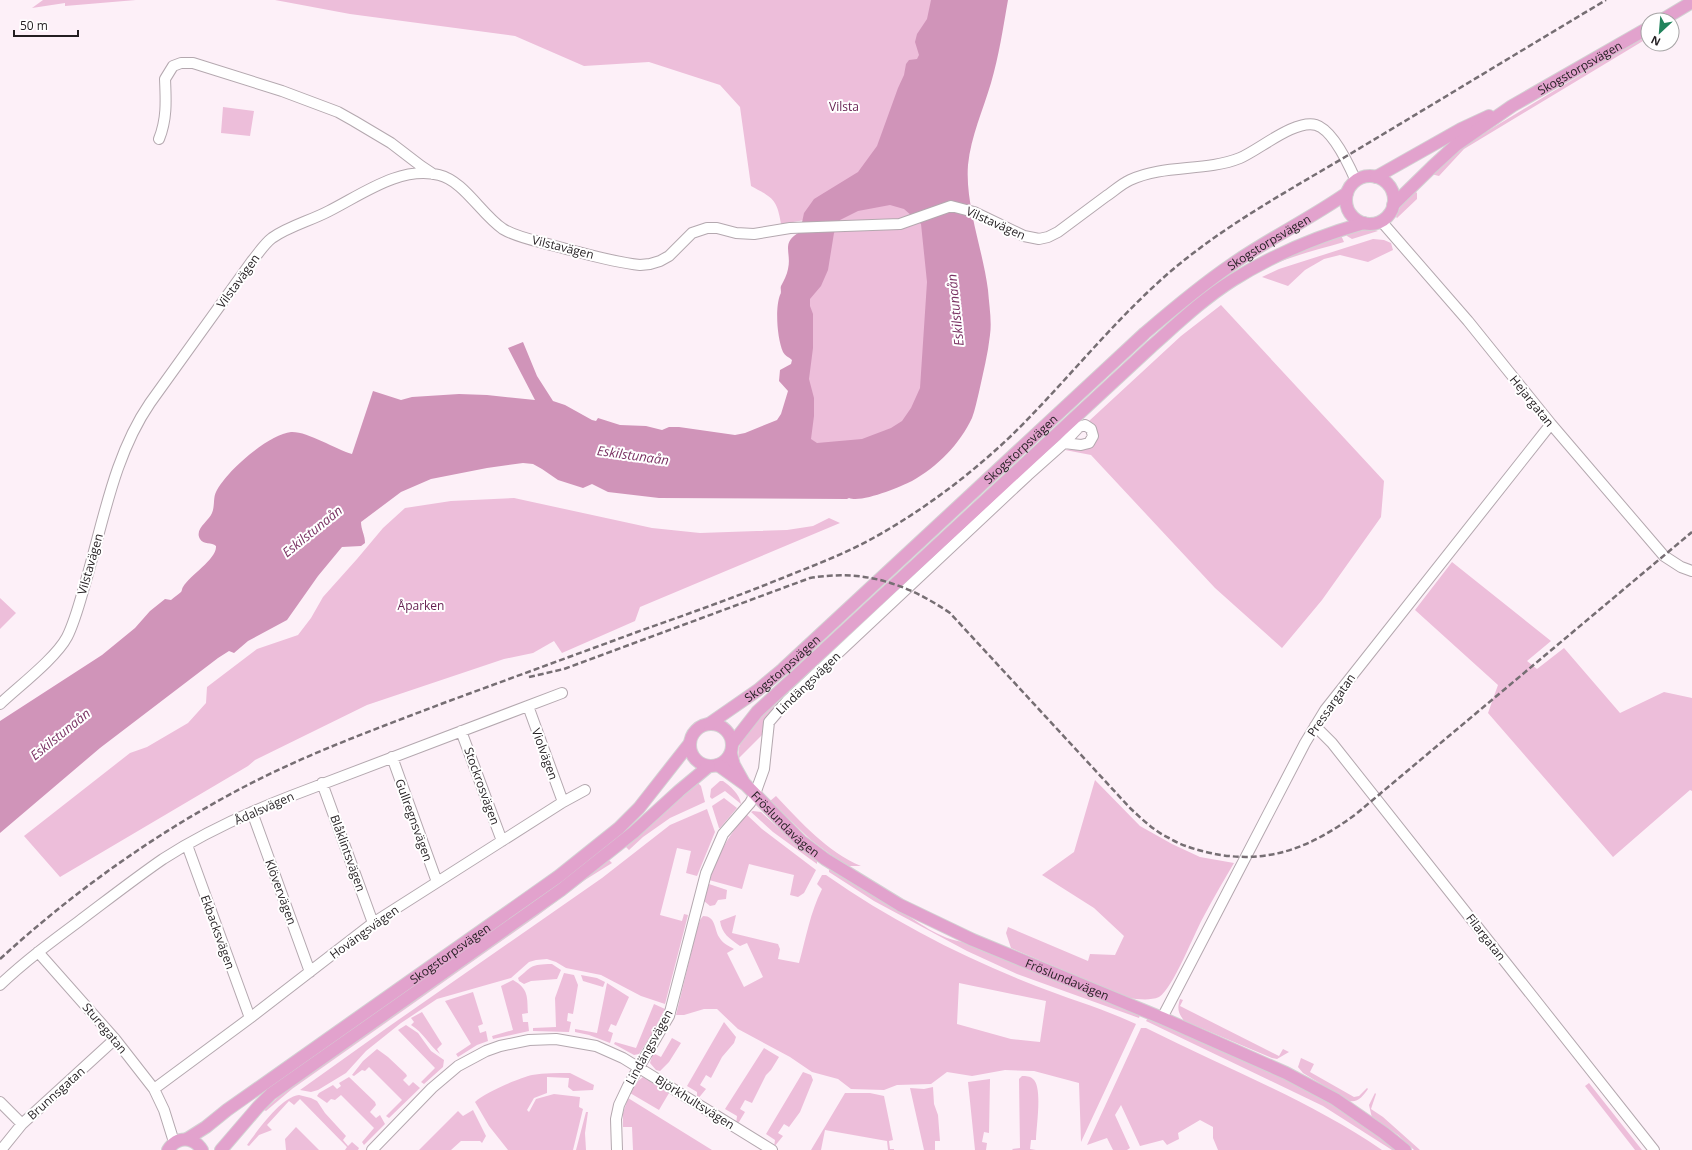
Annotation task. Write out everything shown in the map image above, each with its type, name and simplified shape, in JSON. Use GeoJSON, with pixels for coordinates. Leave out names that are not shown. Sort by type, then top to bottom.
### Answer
{"type":"FeatureCollection","features":[{"type":"Feature","properties":{"kind":"main road"},"geometry":{"type":"LineString","coordinates":[[1675,12],[1692,2]]}},
{"type":"Feature","properties":{"kind":"main road","name":"Skogstorpsvägen"},"geometry":{"type":"LineString","coordinates":[[1394,205],[1456,145],[1512,106],[1640,33]]}},
{"type":"Feature","properties":{"kind":"main road","name":"Skogstorpsvägen"},"geometry":{"type":"LineString","coordinates":[[1376,177],[1461,129],[1512,106]]}},
{"type":"Feature","properties":{"kind":"main road"},"geometry":{"type":"LineString","coordinates":[[1365,177],[1376,177],[1383,180],[1390,187],[1394,205],[1389,215],[1381,221],[1374,224],[1364,223],[1356,220],[1350,214],[1346,202],[1347,193],[1356,180],[1365,177]]}},
{"type":"Feature","properties":{"kind":"main road","name":"Skogstorpsvägen"},"geometry":{"type":"LineString","coordinates":[[709,724],[758,690],[783,669],[1145,333],[1188,296],[1232,264],[1329,206],[1347,193]]}},
{"type":"Feature","properties":{"kind":"main road","name":"Skogstorpsvägen"},"geometry":{"type":"LineString","coordinates":[[732,749],[757,712],[1152,346],[1204,301],[1231,281],[1280,253],[1364,223]]}},
{"type":"Feature","properties":{"kind":"main road"},"geometry":{"type":"LineString","coordinates":[[709,724],[717,725],[724,729],[730,736],[732,749],[724,762],[714,766],[696,760],[691,752],[690,743],[692,736],[698,729],[709,724]]}},
{"type":"Feature","properties":{"kind":"main road","name":"Skogstorpsvägen"},"geometry":{"type":"LineString","coordinates":[[178,1143],[206,1127],[227,1110],[559,876],[619,828],[639,808],[690,743]]}},
{"type":"Feature","properties":{"kind":"main road","name":"Fröslundavägen"},"geometry":{"type":"LineString","coordinates":[[732,749],[734,765],[746,785],[801,841],[825,859],[900,905],[973,940],[1162,1018],[1288,1074],[1335,1099],[1384,1132],[1405,1150]]}},
{"type":"Feature","properties":{"kind":"main road","name":"Skogstorpsvägen"},"geometry":{"type":"LineString","coordinates":[[221,1150],[271,1094],[561,890],[634,832],[679,791],[714,766]]}},
{"type":"Feature","properties":{"kind":"main road","name":"Fröslundavägen"},"geometry":{"type":"LineString","coordinates":[[714,766],[746,785]]}},
{"type":"Feature","properties":{"kind":"main road"},"geometry":{"type":"LineString","coordinates":[[178,1143],[195,1142],[202,1150]]}},
{"type":"Feature","properties":{"kind":"street"},"geometry":{"type":"LineString","coordinates":[[159,139],[164,127],[166,114],[165,79],[167,74],[173,66],[180,63],[193,63],[260,83],[338,112],[386,140],[433,174]]}},
{"type":"Feature","properties":{"kind":"street","name":"Vilstavägen"},"geometry":{"type":"LineString","coordinates":[[0,704],[52,656],[66,638],[84,587],[115,480],[131,435],[150,403],[252,261],[270,239],[281,232],[329,212],[358,194],[382,183],[408,175],[440,175],[458,185],[486,216],[504,230],[514,234],[640,266],[660,261],[669,256],[692,233],[699,229],[716,228],[736,233],[754,234],[798,228],[900,224],[945,206],[958,206],[1024,236],[1039,239],[1048,237],[1058,232],[1129,180],[1144,175],[1229,162],[1248,154],[1303,125],[1314,124],[1327,131],[1350,167],[1356,180]]}},
{"type":"Feature","properties":{"kind":"street","name":"Hejargatan"},"geometry":{"type":"LineString","coordinates":[[1381,221],[1468,321],[1551,424],[1664,556],[1681,568],[1692,571]]}},
{"type":"Feature","properties":{"kind":"street","name":"Pressargatan"},"geometry":{"type":"LineString","coordinates":[[1162,1018],[1304,743],[1315,726],[1355,671],[1551,424]]}},
{"type":"Feature","properties":{"kind":"street","name":"Lindängsvägen"},"geometry":{"type":"LineString","coordinates":[[617,1150],[616,1119],[619,1105],[628,1086],[669,1016],[701,889],[711,859],[723,834],[750,803],[755,794],[764,769],[769,722],[776,713],[1022,480],[1064,443]]}},
{"type":"Feature","properties":{"kind":"street","name":"Ådalsvägen"},"geometry":{"type":"LineString","coordinates":[[0,986],[38,952],[119,890],[187,845],[252,812],[322,783],[562,693]]}},
{"type":"Feature","properties":{"kind":"street","name":"Violvägen"},"geometry":{"type":"LineString","coordinates":[[528,706],[563,802]]}},
{"type":"Feature","properties":{"kind":"street","name":"Filargatan"},"geometry":{"type":"LineString","coordinates":[[1315,726],[1346,761],[1654,1150]]}},
{"type":"Feature","properties":{"kind":"street","name":"Stockrosvägen"},"geometry":{"type":"LineString","coordinates":[[461,730],[502,841]]}},
{"type":"Feature","properties":{"kind":"street","name":"Gullregnsvägen"},"geometry":{"type":"LineString","coordinates":[[392,757],[437,882]]}},
{"type":"Feature","properties":{"kind":"street","name":"Blåklintsvägen"},"geometry":{"type":"LineString","coordinates":[[322,783],[374,923]]}},
{"type":"Feature","properties":{"kind":"street","name":"Hovängsvägen"},"geometry":{"type":"LineString","coordinates":[[154,1089],[374,923],[563,802],[585,790]]}},
{"type":"Feature","properties":{"kind":"street","name":"Klövervägen"},"geometry":{"type":"LineString","coordinates":[[252,812],[310,972]]}},
{"type":"Feature","properties":{"kind":"street","name":"Ekbacksvägen"},"geometry":{"type":"LineString","coordinates":[[187,845],[250,1018]]}},
{"type":"Feature","properties":{"kind":"street","name":"Sturegatan"},"geometry":{"type":"LineString","coordinates":[[38,952],[115,1039],[154,1089],[178,1143]]}},
{"type":"Feature","properties":{"kind":"street","name":"Brunnsgatan"},"geometry":{"type":"LineString","coordinates":[[1,1150],[22,1124],[115,1039]]}},
{"type":"Feature","properties":{"kind":"street","name":"Björkhultsvägen"},"geometry":{"type":"LineString","coordinates":[[372,1150],[432,1088],[458,1066],[486,1051],[500,1046],[516,1042],[541,1039],[582,1042],[610,1051],[639,1067],[772,1150]]}},
{"type":"Feature","properties":{"kind":"street"},"geometry":{"type":"LineString","coordinates":[[0,1102],[22,1124]]}},
{"type":"Feature","properties":{"kind":"green space"},"geometry":{"type":"Polygon","coordinates":[[[43,0],[136,0],[65,6],[65,3],[32,8],[43,0]]]}},
{"type":"Feature","properties":{"kind":"green space","name":"Vilsta"},"geometry":{"type":"Polygon","coordinates":[[[275,0],[957,0],[937,401],[853,472],[793,429],[798,318],[823,217],[781,224],[778,209],[773,200],[751,186],[740,107],[720,85],[649,62],[584,66],[515,36],[350,14],[275,0]]]}},
{"type":"Feature","properties":{"kind":"green space"},"geometry":{"type":"Polygon","coordinates":[[[1640,39],[1640,43],[1464,149],[1439,176],[1431,174],[1464,146],[1640,39]]]}},
{"type":"Feature","properties":{"kind":"green space"},"geometry":{"type":"Polygon","coordinates":[[[223,107],[254,111],[250,136],[221,133],[223,107]]]}},
{"type":"Feature","properties":{"kind":"green space"},"geometry":{"type":"Polygon","coordinates":[[[1415,191],[1417,193],[1417,199],[1397,218],[1396,217],[1400,207],[1415,191]]]}},
{"type":"Feature","properties":{"kind":"green space"},"geometry":{"type":"Polygon","coordinates":[[[1371,229],[1378,231],[1352,239],[1347,236],[1345,232],[1371,229]]]}},
{"type":"Feature","properties":{"kind":"green space"},"geometry":{"type":"Polygon","coordinates":[[[1340,233],[1344,242],[1271,265],[1223,293],[1171,336],[1096,407],[1015,480],[1192,315],[1247,275],[1340,233]]]}},
{"type":"Feature","properties":{"kind":"green space"},"geometry":{"type":"Polygon","coordinates":[[[1373,239],[1384,240],[1391,243],[1393,250],[1368,262],[1340,255],[1324,259],[1305,270],[1288,286],[1262,277],[1279,269],[1373,239]]]}},
{"type":"Feature","properties":{"kind":"green space"},"geometry":{"type":"Polygon","coordinates":[[[1221,305],[1384,481],[1381,517],[1322,600],[1282,648],[1215,588],[1091,455],[1065,450],[1088,448],[1097,437],[1096,428],[1089,421],[1181,336],[1221,305]]]}},
{"type":"Feature","properties":{"kind":"green space","name":"Åparken"},"geometry":{"type":"Polygon","coordinates":[[[514,498],[652,528],[700,533],[787,530],[813,526],[829,518],[840,523],[640,607],[635,621],[562,653],[554,641],[533,653],[504,659],[367,705],[255,760],[248,766],[60,877],[24,836],[130,753],[147,747],[188,723],[206,703],[207,687],[257,649],[298,635],[311,618],[323,597],[383,528],[405,508],[451,501],[514,498]]]}},
{"type":"Feature","properties":{"kind":"green space"},"geometry":{"type":"Polygon","coordinates":[[[1452,562],[1551,641],[1527,661],[1537,669],[1564,648],[1620,713],[1664,692],[1692,698],[1692,791],[1690,790],[1613,857],[1488,713],[1498,685],[1415,610],[1452,562]]]}},
{"type":"Feature","properties":{"kind":"green space"},"geometry":{"type":"Polygon","coordinates":[[[0,598],[16,613],[0,629],[0,598]]]}},
{"type":"Feature","properties":{"kind":"green space"},"geometry":{"type":"Polygon","coordinates":[[[807,673],[778,702],[764,719],[762,735],[739,758],[739,747],[744,735],[752,724],[775,700],[807,673]]]}},
{"type":"Feature","properties":{"kind":"green space"},"geometry":{"type":"Polygon","coordinates":[[[1095,780],[1140,826],[1172,844],[1200,857],[1234,863],[1205,914],[1171,983],[1165,992],[1159,997],[1152,999],[1128,998],[1011,948],[1006,933],[1008,927],[1088,961],[1090,954],[1115,955],[1124,936],[1094,908],[1042,875],[1074,852],[1095,780]]]}},
{"type":"Feature","properties":{"kind":"green space"},"geometry":{"type":"Polygon","coordinates":[[[696,781],[701,786],[705,802],[670,818],[643,837],[629,850],[623,844],[696,781]]]}},
{"type":"Feature","properties":{"kind":"green space"},"geometry":{"type":"Polygon","coordinates":[[[720,781],[723,781],[729,785],[739,797],[741,804],[725,791],[712,799],[710,797],[711,789],[720,781]]]}},
{"type":"Feature","properties":{"kind":"green space"},"geometry":{"type":"Polygon","coordinates":[[[776,796],[815,836],[837,853],[861,866],[848,866],[811,840],[770,801],[776,796]]]}},
{"type":"Feature","properties":{"kind":"green space"},"geometry":{"type":"Polygon","coordinates":[[[724,798],[737,808],[719,828],[712,806],[724,798]]]}},
{"type":"Feature","properties":{"kind":"green space"},"geometry":{"type":"Polygon","coordinates":[[[707,809],[715,832],[697,876],[686,873],[691,851],[677,848],[660,915],[682,921],[684,914],[688,915],[665,1004],[641,996],[601,975],[566,968],[547,959],[536,960],[529,962],[511,978],[437,999],[401,1023],[366,1051],[346,1073],[318,1090],[311,1092],[300,1090],[602,878],[670,825],[707,809]]]}},
{"type":"Feature","properties":{"kind":"green space"},"geometry":{"type":"Polygon","coordinates":[[[751,812],[761,812],[817,860],[817,864],[773,832],[751,812]]]}},
{"type":"Feature","properties":{"kind":"green space"},"geometry":{"type":"Polygon","coordinates":[[[746,814],[762,829],[816,870],[804,893],[798,897],[790,895],[794,875],[749,864],[742,889],[709,880],[724,845],[746,814]]]}},
{"type":"Feature","properties":{"kind":"green space"},"geometry":{"type":"Polygon","coordinates":[[[607,858],[612,863],[585,880],[537,916],[292,1089],[266,1111],[264,1110],[287,1089],[607,858]]]}},
{"type":"Feature","properties":{"kind":"green space"},"geometry":{"type":"Polygon","coordinates":[[[829,870],[832,870],[938,934],[947,938],[965,942],[1140,1015],[1139,1018],[1017,974],[967,951],[874,901],[829,872],[829,870]]]}},
{"type":"Feature","properties":{"kind":"green space"},"geometry":{"type":"Polygon","coordinates":[[[822,875],[826,875],[876,908],[902,923],[981,963],[1008,975],[1136,1024],[1081,1142],[1079,1083],[1034,1071],[1005,1070],[972,1076],[947,1072],[931,1084],[897,1085],[884,1090],[851,1089],[838,1079],[812,1072],[790,1057],[738,1029],[717,1009],[704,1009],[684,1015],[676,1015],[696,933],[700,920],[703,916],[710,918],[720,939],[734,949],[727,953],[744,987],[763,977],[747,943],[740,946],[729,938],[724,933],[720,921],[736,915],[732,933],[778,944],[780,949],[778,959],[799,963],[811,916],[822,889],[817,884],[822,875]],[[959,983],[957,1024],[1011,1039],[1040,1042],[1046,1001],[959,983]]]}},
{"type":"Feature","properties":{"kind":"green space"},"geometry":{"type":"Polygon","coordinates":[[[709,884],[727,890],[726,899],[718,900],[715,905],[710,906],[704,901],[709,884]]]}},
{"type":"Feature","properties":{"kind":"green space"},"geometry":{"type":"Polygon","coordinates":[[[552,964],[561,970],[557,979],[531,981],[524,984],[519,981],[518,978],[531,967],[552,964]]]}},
{"type":"Feature","properties":{"kind":"green space"},"geometry":{"type":"Polygon","coordinates":[[[564,973],[574,975],[578,985],[573,1014],[568,1013],[567,1021],[571,1022],[569,1032],[533,1031],[533,1028],[556,1027],[555,998],[564,973]]]}},
{"type":"Feature","properties":{"kind":"green space"},"geometry":{"type":"Polygon","coordinates":[[[581,975],[597,978],[605,982],[603,987],[583,981],[581,975]]]}},
{"type":"Feature","properties":{"kind":"green space"},"geometry":{"type":"Polygon","coordinates":[[[513,980],[525,990],[528,1013],[522,1014],[523,1022],[528,1022],[529,1031],[493,1039],[492,1036],[513,1030],[501,986],[513,980]]]}},
{"type":"Feature","properties":{"kind":"green space"},"geometry":{"type":"Polygon","coordinates":[[[607,983],[629,997],[616,1026],[611,1024],[608,1031],[613,1033],[610,1043],[589,1035],[575,1032],[575,1029],[597,1033],[607,983]]]}},
{"type":"Feature","properties":{"kind":"green space"},"geometry":{"type":"Polygon","coordinates":[[[473,992],[483,1024],[478,1026],[480,1033],[486,1031],[488,1041],[477,1045],[458,1057],[456,1054],[471,1044],[445,1001],[473,992]]]}},
{"type":"Feature","properties":{"kind":"green space"},"geometry":{"type":"Polygon","coordinates":[[[1180,999],[1183,1000],[1180,1006],[1279,1056],[1283,1049],[1289,1052],[1277,1059],[1272,1058],[1184,1021],[1179,1010],[1180,999]]]}},
{"type":"Feature","properties":{"kind":"green space"},"geometry":{"type":"Polygon","coordinates":[[[654,1004],[665,1009],[652,1034],[639,1054],[634,1055],[614,1044],[615,1042],[636,1048],[654,1004]]]}},
{"type":"Feature","properties":{"kind":"green space"},"geometry":{"type":"Polygon","coordinates":[[[422,1012],[442,1044],[437,1049],[440,1054],[419,1031],[411,1025],[414,1022],[411,1018],[422,1012]]]}},
{"type":"Feature","properties":{"kind":"green space"},"geometry":{"type":"Polygon","coordinates":[[[1148,1018],[1292,1081],[1342,1109],[1397,1150],[1392,1150],[1323,1106],[1146,1021],[1148,1018]]]}},
{"type":"Feature","properties":{"kind":"green space"},"geometry":{"type":"Polygon","coordinates":[[[724,1022],[736,1037],[734,1043],[722,1057],[711,1078],[706,1075],[700,1085],[706,1089],[697,1100],[697,1092],[687,1086],[724,1022]]]}},
{"type":"Feature","properties":{"kind":"green space"},"geometry":{"type":"Polygon","coordinates":[[[406,1025],[418,1033],[431,1051],[444,1060],[443,1067],[424,1084],[421,1082],[435,1068],[398,1030],[406,1025]]]}},
{"type":"Feature","properties":{"kind":"green space"},"geometry":{"type":"Polygon","coordinates":[[[1141,1028],[1146,1028],[1296,1100],[1325,1115],[1382,1150],[1218,1150],[1213,1138],[1213,1127],[1200,1120],[1178,1133],[1179,1139],[1167,1145],[1163,1140],[1140,1146],[1121,1105],[1115,1115],[1130,1148],[1127,1150],[1113,1150],[1107,1138],[1087,1145],[1141,1028]]]}},
{"type":"Feature","properties":{"kind":"green space"},"geometry":{"type":"Polygon","coordinates":[[[672,1038],[681,1043],[669,1062],[660,1071],[656,1070],[650,1063],[653,1053],[661,1057],[672,1038]]]}},
{"type":"Feature","properties":{"kind":"green space"},"geometry":{"type":"Polygon","coordinates":[[[764,1048],[779,1057],[766,1075],[752,1103],[745,1100],[740,1109],[745,1112],[736,1124],[737,1116],[725,1109],[764,1048]]]}},
{"type":"Feature","properties":{"kind":"green space"},"geometry":{"type":"Polygon","coordinates":[[[377,1049],[406,1074],[407,1076],[403,1080],[409,1086],[413,1082],[420,1088],[389,1118],[386,1116],[402,1100],[369,1067],[365,1071],[362,1070],[354,1076],[352,1075],[363,1061],[377,1049]]]}},
{"type":"Feature","properties":{"kind":"green space"},"geometry":{"type":"Polygon","coordinates":[[[1301,1058],[1314,1064],[1310,1072],[1354,1097],[1359,1096],[1367,1088],[1368,1089],[1358,1100],[1349,1101],[1303,1073],[1298,1067],[1301,1058]]]}},
{"type":"Feature","properties":{"kind":"green space"},"geometry":{"type":"Polygon","coordinates":[[[803,1072],[811,1075],[813,1080],[800,1112],[789,1127],[784,1124],[778,1133],[783,1136],[774,1147],[775,1140],[766,1134],[803,1072]]]}},
{"type":"Feature","properties":{"kind":"green space"},"geometry":{"type":"Polygon","coordinates":[[[570,1073],[594,1085],[593,1090],[573,1091],[568,1087],[569,1078],[547,1077],[547,1093],[534,1098],[527,1110],[529,1112],[536,1099],[554,1094],[580,1097],[579,1107],[583,1109],[573,1150],[508,1150],[489,1126],[475,1102],[494,1090],[532,1075],[570,1073]]]}},
{"type":"Feature","properties":{"kind":"green space"},"geometry":{"type":"Polygon","coordinates":[[[1022,1076],[1033,1079],[1038,1090],[1036,1140],[1031,1140],[1030,1149],[1036,1150],[1012,1149],[1020,1148],[1019,1079],[1022,1076]]]}},
{"type":"Feature","properties":{"kind":"green space"},"geometry":{"type":"Polygon","coordinates":[[[349,1077],[375,1102],[376,1105],[370,1112],[376,1118],[380,1115],[385,1124],[364,1145],[362,1142],[374,1128],[341,1095],[335,1100],[331,1099],[327,1103],[317,1096],[319,1093],[333,1085],[337,1089],[341,1086],[339,1083],[349,1077]]]}},
{"type":"Feature","properties":{"kind":"green space"},"geometry":{"type":"Polygon","coordinates":[[[643,1077],[669,1093],[659,1110],[630,1093],[638,1081],[643,1077]]]}},
{"type":"Feature","properties":{"kind":"green space"},"geometry":{"type":"Polygon","coordinates":[[[990,1079],[989,1133],[984,1132],[982,1142],[987,1143],[986,1150],[975,1150],[968,1082],[990,1079]]]}},
{"type":"Feature","properties":{"kind":"green space"},"geometry":{"type":"Polygon","coordinates":[[[1589,1083],[1642,1150],[1635,1150],[1585,1086],[1589,1083]]]}},
{"type":"Feature","properties":{"kind":"green space"},"geometry":{"type":"Polygon","coordinates":[[[933,1087],[934,1104],[938,1115],[940,1141],[935,1141],[935,1150],[924,1150],[910,1088],[924,1089],[933,1087]]]}},
{"type":"Feature","properties":{"kind":"green space"},"geometry":{"type":"Polygon","coordinates":[[[845,1093],[870,1093],[884,1096],[893,1140],[889,1141],[890,1149],[894,1150],[888,1150],[887,1141],[825,1130],[821,1150],[811,1150],[845,1093]]]}},
{"type":"Feature","properties":{"kind":"green space"},"geometry":{"type":"Polygon","coordinates":[[[1375,1093],[1376,1094],[1371,1109],[1383,1117],[1420,1150],[1414,1150],[1398,1135],[1372,1118],[1369,1105],[1375,1093]]]}},
{"type":"Feature","properties":{"kind":"green space"},"geometry":{"type":"Polygon","coordinates":[[[299,1095],[317,1101],[325,1113],[346,1136],[343,1140],[348,1146],[352,1142],[359,1148],[358,1150],[345,1150],[347,1147],[300,1099],[294,1105],[289,1101],[267,1125],[272,1130],[259,1135],[249,1146],[247,1145],[270,1115],[292,1097],[299,1095]]]}},
{"type":"Feature","properties":{"kind":"green space"},"geometry":{"type":"Polygon","coordinates":[[[628,1098],[712,1150],[633,1150],[632,1127],[623,1127],[623,1113],[628,1098]]]}},
{"type":"Feature","properties":{"kind":"green space"},"geometry":{"type":"Polygon","coordinates":[[[473,1110],[486,1136],[482,1143],[480,1141],[461,1141],[451,1150],[419,1150],[458,1111],[463,1116],[473,1110]]]}},
{"type":"Feature","properties":{"kind":"green space"},"geometry":{"type":"Polygon","coordinates":[[[586,1112],[588,1112],[585,1133],[586,1150],[576,1150],[586,1112]]]}},
{"type":"Feature","properties":{"kind":"green space"},"geometry":{"type":"Polygon","coordinates":[[[296,1127],[319,1150],[286,1150],[285,1139],[296,1127]]]}},
{"type":"Feature","properties":{"kind":"water","name":"Eskilstunaån"},"geometry":{"type":"Polygon","coordinates":[[[931,0],[1008,0],[996,63],[991,83],[974,133],[968,165],[969,196],[986,275],[991,330],[979,392],[972,418],[961,437],[939,462],[906,484],[881,494],[855,499],[659,498],[608,492],[592,484],[583,488],[558,480],[533,464],[523,463],[487,468],[431,479],[401,492],[361,522],[365,543],[361,546],[342,547],[318,576],[287,620],[248,641],[234,653],[229,651],[218,658],[100,748],[0,833],[0,721],[102,655],[135,628],[150,611],[165,599],[171,600],[181,592],[186,582],[208,562],[215,551],[216,546],[201,541],[199,532],[200,528],[212,513],[216,492],[221,483],[238,464],[271,439],[282,434],[298,432],[352,454],[373,391],[401,400],[412,397],[459,394],[487,395],[535,400],[508,348],[523,342],[537,376],[553,401],[565,405],[592,420],[596,421],[598,418],[620,425],[646,426],[662,430],[669,427],[679,427],[735,435],[745,433],[777,420],[781,414],[788,391],[779,381],[780,370],[791,364],[792,360],[783,352],[779,339],[777,323],[778,301],[789,263],[788,244],[794,236],[800,232],[804,213],[814,199],[858,172],[877,146],[904,75],[906,64],[909,60],[917,59],[919,55],[915,42],[917,34],[927,19],[931,0]],[[890,205],[858,211],[840,220],[834,233],[828,270],[821,286],[810,299],[810,306],[813,314],[813,348],[809,379],[814,398],[814,416],[811,439],[817,443],[862,439],[891,428],[902,421],[911,408],[920,388],[927,282],[921,224],[904,209],[890,205]]]}},
{"type":"Feature","properties":{"kind":"railway"},"geometry":{"type":"LineString","coordinates":[[0,959],[56,911],[114,866],[208,807],[264,777],[314,754],[390,723],[762,586],[840,554],[864,543],[894,526],[930,503],[964,477],[1012,435],[1129,310],[1171,271],[1212,239],[1278,197],[1606,0]]}},
{"type":"Feature","properties":{"kind":"railway"},"geometry":{"type":"LineString","coordinates":[[529,677],[564,669],[810,578],[848,575],[883,581],[900,586],[917,594],[950,613],[1130,808],[1153,828],[1187,847],[1201,851],[1240,857],[1276,854],[1309,843],[1325,835],[1356,814],[1692,532]]}}]}
